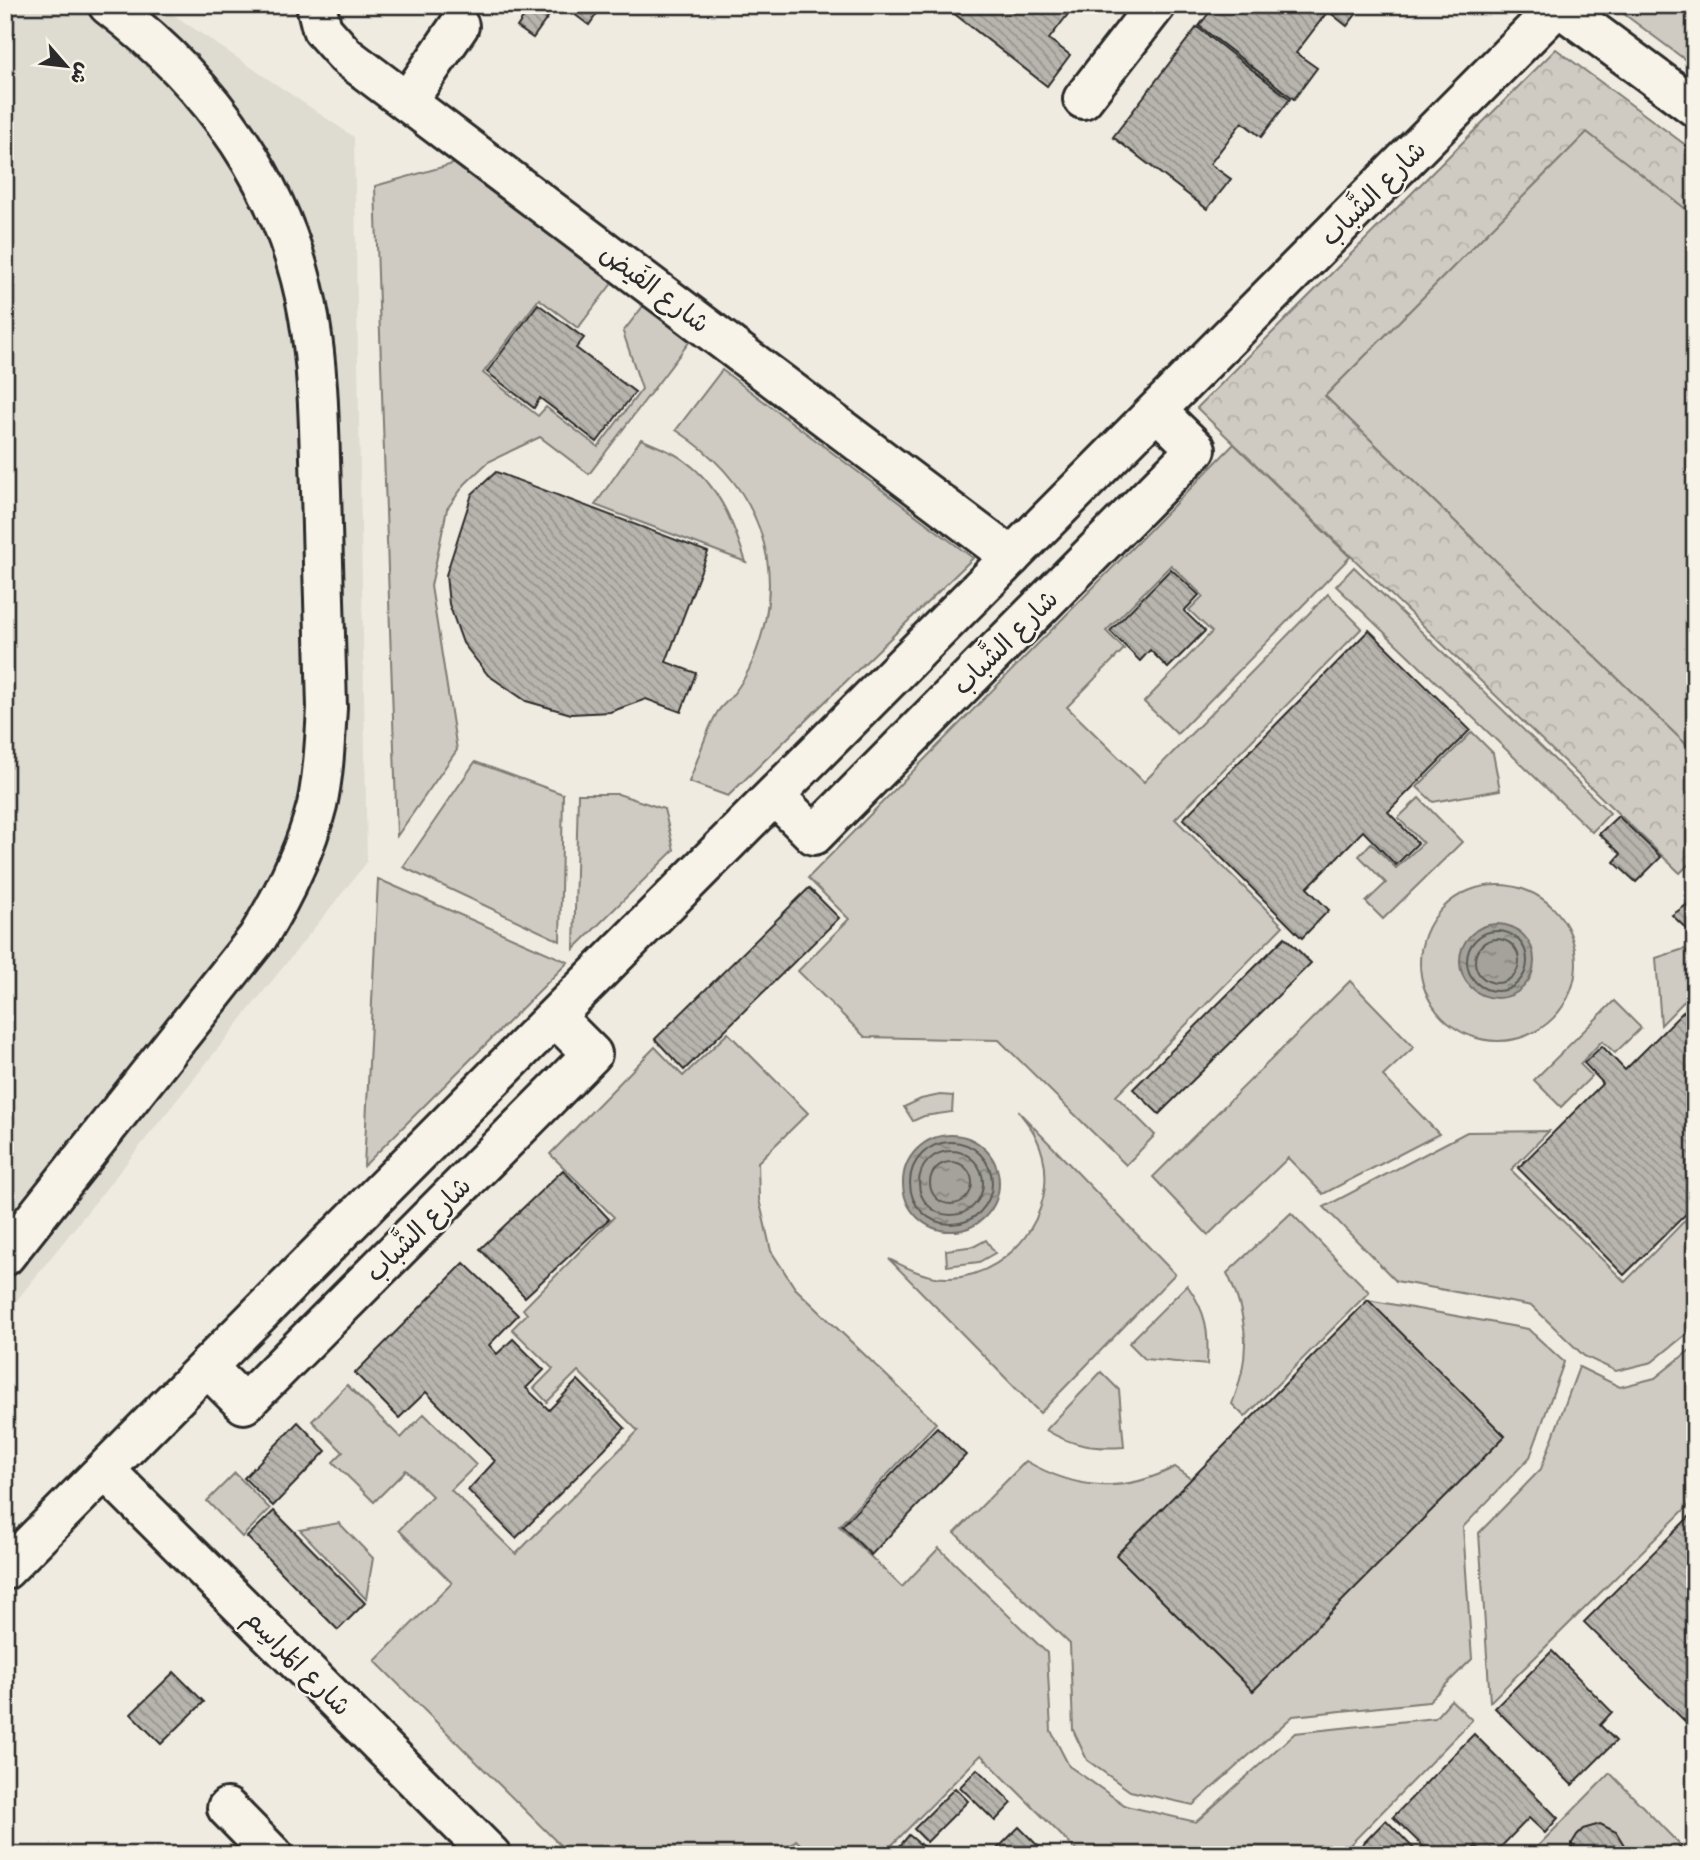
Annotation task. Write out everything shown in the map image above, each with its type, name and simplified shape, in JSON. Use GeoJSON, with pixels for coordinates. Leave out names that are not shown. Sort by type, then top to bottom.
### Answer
{"type":"FeatureCollection","features":[{"type":"Feature","properties":{"kind":"street"},"geometry":{"type":"LineString","coordinates":[[5,1256],[258,937],[283,895],[302,851],[317,804],[324,757],[327,708],[317,383],[309,316],[292,250],[267,188],[232,130],[190,77],[141,30],[108,5]]}},
{"type":"Feature","properties":{"kind":"street","name":"شارع الفَيض"},"geometry":{"type":"LineString","coordinates":[[316,5],[322,29],[346,56],[1011,557]]}},
{"type":"Feature","properties":{"kind":"street"},"geometry":{"type":"LineString","coordinates":[[1083,99],[1156,5]]}},
{"type":"Feature","properties":{"kind":"street"},"geometry":{"type":"LineString","coordinates":[[1558,6],[1695,107]]}},
{"type":"Feature","properties":{"kind":"street","name":"شارع الشَّباب"},"geometry":{"type":"LineString","coordinates":[[5,1570],[1558,6]]}},
{"type":"Feature","properties":{"kind":"street"},"geometry":{"type":"LineString","coordinates":[[407,102],[459,26]]}},
{"type":"Feature","properties":{"kind":"street","name":"شارع الشَّباب"},"geometry":{"type":"LineString","coordinates":[[775,796],[814,835],[1196,449],[1157,411]]}},
{"type":"Feature","properties":{"kind":"street","name":"شارع الشَّباب"},"geometry":{"type":"LineString","coordinates":[[207,1367],[244,1404],[592,1054],[555,1017]]}},
{"type":"Feature","properties":{"kind":"street","name":"شارع المَراسِم"},"geometry":{"type":"LineString","coordinates":[[105,1470],[491,1855]]}},
{"type":"Feature","properties":{"kind":"street"},"geometry":{"type":"LineString","coordinates":[[227,1808],[273,1855]]}},
{"type":"Feature","properties":{"kind":"shaded area"},"geometry":{"type":"Polygon","coordinates":[[[5,5],[159,5],[354,137],[367,862],[5,1315],[5,5]]]}},
{"type":"Feature","properties":{"kind":"green space"},"geometry":{"type":"Polygon","coordinates":[[[1612,5],[1675,5],[1695,20],[1695,67],[1612,5]]]}},
{"type":"Feature","properties":{"kind":"green space"},"geometry":{"type":"Polygon","coordinates":[[[1556,49],[1695,152],[1695,216],[1587,132],[1325,396],[1695,753],[1695,858],[1680,873],[1197,408],[1556,49]]]}},
{"type":"Feature","properties":{"kind":"green space"},"geometry":{"type":"Polygon","coordinates":[[[1587,132],[1695,216],[1695,753],[1325,396],[1587,132]]]}},
{"type":"Feature","properties":{"kind":"green space"},"geometry":{"type":"Polygon","coordinates":[[[456,163],[613,282],[578,328],[539,299],[483,373],[538,416],[546,407],[598,447],[642,389],[623,332],[644,305],[690,341],[589,474],[540,437],[488,462],[465,484],[447,509],[431,586],[457,750],[397,836],[375,186],[456,163]]]}},
{"type":"Feature","properties":{"kind":"green space"},"geometry":{"type":"Polygon","coordinates":[[[722,370],[973,558],[728,796],[689,782],[713,721],[741,684],[753,660],[764,625],[769,592],[767,560],[760,530],[747,502],[728,476],[705,452],[676,430],[722,370]]]}},
{"type":"Feature","properties":{"kind":"green space"},"geometry":{"type":"Polygon","coordinates":[[[641,439],[680,457],[707,482],[724,506],[746,562],[595,505],[641,439]]]}},
{"type":"Feature","properties":{"kind":"green space"},"geometry":{"type":"Polygon","coordinates":[[[1234,444],[1350,557],[1177,734],[1144,702],[1212,632],[1189,610],[1203,596],[1171,565],[1106,631],[1124,649],[1067,707],[1144,782],[1328,594],[1362,628],[1175,819],[1283,926],[1116,1096],[1155,1135],[1126,1165],[999,1040],[865,1037],[798,971],[849,919],[808,878],[1234,444]]]}},
{"type":"Feature","properties":{"kind":"green space"},"geometry":{"type":"Polygon","coordinates":[[[1354,567],[1610,813],[1592,832],[1336,586],[1354,567]]]}},
{"type":"Feature","properties":{"kind":"green space"},"geometry":{"type":"Polygon","coordinates":[[[1472,732],[1493,753],[1500,790],[1433,802],[1417,787],[1472,732]]]}},
{"type":"Feature","properties":{"kind":"green space"},"geometry":{"type":"Polygon","coordinates":[[[475,762],[563,794],[560,941],[403,867],[475,762]]]}},
{"type":"Feature","properties":{"kind":"green space"},"geometry":{"type":"Polygon","coordinates":[[[578,794],[618,794],[664,809],[674,850],[574,949],[578,794]]]}},
{"type":"Feature","properties":{"kind":"green space"},"geometry":{"type":"Polygon","coordinates":[[[1419,798],[1462,842],[1383,919],[1366,902],[1386,883],[1359,856],[1371,843],[1396,868],[1423,843],[1398,818],[1419,798]]]}},
{"type":"Feature","properties":{"kind":"green space"},"geometry":{"type":"Polygon","coordinates":[[[378,879],[568,962],[364,1166],[378,879]]]}},
{"type":"Feature","properties":{"kind":"green space"},"geometry":{"type":"Polygon","coordinates":[[[1498,885],[1528,891],[1553,908],[1570,933],[1576,963],[1570,993],[1553,1018],[1528,1035],[1498,1041],[1468,1035],[1443,1018],[1426,993],[1420,963],[1426,933],[1443,908],[1468,891],[1498,885]]]}},
{"type":"Feature","properties":{"kind":"green space"},"geometry":{"type":"Polygon","coordinates":[[[1684,949],[1695,960],[1695,990],[1661,1025],[1656,958],[1684,949]]]}},
{"type":"Feature","properties":{"kind":"green space"},"geometry":{"type":"Polygon","coordinates":[[[1350,981],[1414,1047],[1383,1076],[1439,1134],[1323,1194],[1288,1158],[1208,1235],[1153,1177],[1350,981]]]}},
{"type":"Feature","properties":{"kind":"green space"},"geometry":{"type":"Polygon","coordinates":[[[1614,1001],[1641,1028],[1615,1053],[1602,1041],[1580,1064],[1592,1076],[1561,1107],[1534,1080],[1614,1001]]]}},
{"type":"Feature","properties":{"kind":"green space"},"geometry":{"type":"Polygon","coordinates":[[[728,1033],[808,1113],[758,1162],[759,1199],[771,1251],[795,1288],[936,1423],[839,1526],[902,1587],[939,1548],[1047,1653],[1051,1731],[1069,1766],[1126,1806],[1196,1822],[1295,1733],[1435,1718],[1451,1700],[1472,1720],[1340,1855],[1081,1855],[981,1755],[882,1855],[811,1855],[796,1840],[781,1855],[570,1855],[375,1661],[452,1583],[399,1530],[432,1496],[406,1470],[374,1502],[333,1462],[343,1452],[312,1421],[347,1385],[401,1438],[424,1414],[476,1465],[451,1490],[516,1554],[638,1431],[578,1371],[547,1402],[534,1388],[553,1369],[512,1329],[527,1314],[523,1309],[614,1217],[550,1154],[655,1047],[683,1076],[728,1033]]]}},
{"type":"Feature","properties":{"kind":"green space"},"geometry":{"type":"Polygon","coordinates":[[[940,1095],[953,1096],[952,1112],[924,1116],[913,1121],[904,1107],[921,1099],[940,1095]]]}},
{"type":"Feature","properties":{"kind":"green space"},"geometry":{"type":"Polygon","coordinates":[[[1018,1111],[1175,1274],[1040,1413],[889,1259],[926,1275],[950,1278],[974,1274],[996,1264],[1015,1249],[1030,1230],[1040,1209],[1045,1185],[1044,1161],[1036,1137],[1018,1111]]]}},
{"type":"Feature","properties":{"kind":"green space"},"geometry":{"type":"Polygon","coordinates":[[[1549,1131],[1511,1170],[1625,1282],[1695,1210],[1695,1327],[1652,1362],[1616,1371],[1584,1356],[1532,1306],[1396,1281],[1324,1207],[1467,1132],[1549,1131]]]}},
{"type":"Feature","properties":{"kind":"green space"},"geometry":{"type":"Polygon","coordinates":[[[1291,1213],[1369,1292],[1245,1417],[1232,1404],[1242,1370],[1245,1338],[1240,1306],[1227,1273],[1291,1213]]]}},
{"type":"Feature","properties":{"kind":"green space"},"geometry":{"type":"Polygon","coordinates":[[[986,1240],[995,1253],[979,1262],[947,1266],[946,1250],[975,1246],[986,1240]]]}},
{"type":"Feature","properties":{"kind":"green space"},"geometry":{"type":"Polygon","coordinates":[[[1187,1285],[1203,1314],[1208,1342],[1207,1365],[1145,1359],[1129,1343],[1187,1285]]]}},
{"type":"Feature","properties":{"kind":"green space"},"geometry":{"type":"Polygon","coordinates":[[[1368,1300],[1528,1329],[1564,1362],[1530,1457],[1463,1527],[1472,1659],[1428,1702],[1293,1716],[1193,1805],[1130,1791],[1087,1760],[1073,1730],[1070,1644],[955,1533],[1026,1461],[1063,1478],[1100,1485],[1137,1482],[1175,1467],[1192,1479],[1117,1556],[1253,1691],[1505,1436],[1368,1300]]]}},
{"type":"Feature","properties":{"kind":"green space"},"geometry":{"type":"Polygon","coordinates":[[[1695,1346],[1695,1499],[1490,1702],[1479,1533],[1541,1469],[1579,1367],[1620,1387],[1655,1378],[1695,1346]]]}},
{"type":"Feature","properties":{"kind":"green space"},"geometry":{"type":"Polygon","coordinates":[[[1101,1372],[1119,1390],[1124,1447],[1084,1445],[1065,1440],[1046,1430],[1101,1372]]]}},
{"type":"Feature","properties":{"kind":"green space"},"geometry":{"type":"Polygon","coordinates":[[[235,1473],[270,1509],[242,1537],[207,1501],[235,1473]]]}},
{"type":"Feature","properties":{"kind":"green space"},"geometry":{"type":"Polygon","coordinates":[[[339,1523],[373,1558],[366,1599],[300,1530],[339,1523]]]}},
{"type":"Feature","properties":{"kind":"green space"},"geometry":{"type":"Polygon","coordinates":[[[1610,1773],[1681,1846],[1672,1855],[1539,1855],[1534,1850],[1610,1773]]]}},
{"type":"Feature","properties":{"kind":"water"},"geometry":{"type":"Polygon","coordinates":[[[1490,924],[1504,924],[1518,930],[1528,940],[1534,961],[1532,975],[1518,992],[1504,998],[1490,998],[1476,992],[1466,982],[1460,968],[1460,954],[1466,940],[1476,930],[1490,924]]]}},
{"type":"Feature","properties":{"kind":"water"},"geometry":{"type":"Polygon","coordinates":[[[951,1135],[969,1139],[985,1149],[995,1165],[999,1183],[995,1201],[985,1217],[969,1227],[951,1231],[933,1227],[917,1217],[907,1201],[903,1183],[907,1165],[917,1149],[933,1139],[951,1135]]]}},
{"type":"Feature","properties":{"kind":"building"},"geometry":{"type":"Polygon","coordinates":[[[532,5],[555,7],[533,38],[517,27],[532,5]]]}},
{"type":"Feature","properties":{"kind":"building"},"geometry":{"type":"Polygon","coordinates":[[[562,5],[603,5],[589,25],[562,5]]]}},
{"type":"Feature","properties":{"kind":"building"},"geometry":{"type":"Polygon","coordinates":[[[957,5],[1075,5],[1049,39],[1070,55],[1047,86],[952,12],[957,5]]]}},
{"type":"Feature","properties":{"kind":"building"},"geometry":{"type":"Polygon","coordinates":[[[1215,5],[1363,5],[1347,26],[1328,11],[1296,53],[1317,68],[1294,99],[1199,26],[1215,5]]]}},
{"type":"Feature","properties":{"kind":"building"},"geometry":{"type":"Polygon","coordinates":[[[1197,27],[1290,99],[1261,137],[1242,122],[1210,164],[1231,179],[1207,209],[1113,137],[1197,27]]]}},
{"type":"Feature","properties":{"kind":"building"},"geometry":{"type":"Polygon","coordinates":[[[538,304],[584,338],[576,348],[635,392],[597,442],[540,398],[534,408],[487,372],[538,304]]]}},
{"type":"Feature","properties":{"kind":"building"},"geometry":{"type":"Polygon","coordinates":[[[496,472],[708,552],[666,662],[696,673],[681,712],[646,699],[610,712],[571,714],[526,701],[488,675],[463,643],[449,604],[446,575],[472,494],[496,472]]]}},
{"type":"Feature","properties":{"kind":"building"},"geometry":{"type":"Polygon","coordinates":[[[1171,569],[1199,595],[1184,611],[1205,631],[1168,668],[1150,650],[1140,661],[1110,631],[1171,569]]]}},
{"type":"Feature","properties":{"kind":"building"},"geometry":{"type":"Polygon","coordinates":[[[1369,630],[1470,730],[1388,812],[1418,843],[1396,865],[1363,831],[1307,888],[1329,910],[1302,938],[1183,819],[1369,630]]]}},
{"type":"Feature","properties":{"kind":"building"},"geometry":{"type":"Polygon","coordinates":[[[1618,816],[1661,857],[1636,882],[1614,862],[1621,854],[1599,834],[1618,816]]]}},
{"type":"Feature","properties":{"kind":"building"},"geometry":{"type":"Polygon","coordinates":[[[809,888],[839,918],[684,1070],[655,1039],[809,888]]]}},
{"type":"Feature","properties":{"kind":"building"},"geometry":{"type":"Polygon","coordinates":[[[1695,899],[1695,937],[1672,915],[1695,899]]]}},
{"type":"Feature","properties":{"kind":"building"},"geometry":{"type":"Polygon","coordinates":[[[1285,937],[1311,963],[1159,1114],[1133,1089],[1285,937]]]}},
{"type":"Feature","properties":{"kind":"building"},"geometry":{"type":"Polygon","coordinates":[[[1695,1000],[1695,1205],[1624,1275],[1518,1168],[1603,1083],[1584,1063],[1602,1046],[1625,1070],[1695,1000]]]}},
{"type":"Feature","properties":{"kind":"building"},"geometry":{"type":"Polygon","coordinates":[[[563,1170],[609,1219],[525,1297],[480,1249],[563,1170]]]}},
{"type":"Feature","properties":{"kind":"building"},"geometry":{"type":"Polygon","coordinates":[[[464,1263],[518,1315],[489,1345],[497,1354],[513,1339],[544,1370],[526,1388],[549,1410],[578,1380],[625,1428],[516,1538],[468,1490],[495,1461],[426,1392],[399,1418],[355,1373],[464,1263]]]}},
{"type":"Feature","properties":{"kind":"building"},"geometry":{"type":"Polygon","coordinates":[[[1368,1300],[1505,1436],[1253,1691],[1116,1555],[1368,1300]]]}},
{"type":"Feature","properties":{"kind":"building"},"geometry":{"type":"Polygon","coordinates":[[[298,1422],[326,1451],[273,1506],[244,1478],[298,1422]]]}},
{"type":"Feature","properties":{"kind":"building"},"geometry":{"type":"Polygon","coordinates":[[[937,1427],[966,1455],[871,1555],[842,1526],[937,1427]]]}},
{"type":"Feature","properties":{"kind":"building"},"geometry":{"type":"Polygon","coordinates":[[[274,1511],[365,1603],[338,1630],[247,1537],[274,1511]]]}},
{"type":"Feature","properties":{"kind":"building"},"geometry":{"type":"Polygon","coordinates":[[[1695,1511],[1695,1731],[1584,1622],[1695,1511]]]}},
{"type":"Feature","properties":{"kind":"building"},"geometry":{"type":"Polygon","coordinates":[[[1552,1651],[1612,1712],[1600,1725],[1616,1741],[1572,1785],[1495,1708],[1552,1651]]]}},
{"type":"Feature","properties":{"kind":"building"},"geometry":{"type":"Polygon","coordinates":[[[174,1672],[204,1702],[161,1744],[131,1714],[174,1672]]]}},
{"type":"Feature","properties":{"kind":"building"},"geometry":{"type":"Polygon","coordinates":[[[1474,1734],[1558,1818],[1545,1833],[1529,1818],[1493,1855],[1485,1855],[1476,1846],[1468,1855],[1460,1855],[1457,1851],[1453,1855],[1432,1855],[1393,1817],[1474,1734]]]}},
{"type":"Feature","properties":{"kind":"building"},"geometry":{"type":"Polygon","coordinates":[[[977,1769],[1012,1803],[995,1821],[960,1787],[977,1769]]]}},
{"type":"Feature","properties":{"kind":"building"},"geometry":{"type":"Polygon","coordinates":[[[955,1788],[968,1801],[927,1842],[914,1829],[955,1788]]]}},
{"type":"Feature","properties":{"kind":"building"},"geometry":{"type":"Polygon","coordinates":[[[1386,1820],[1420,1855],[1352,1855],[1386,1820]]]}},
{"type":"Feature","properties":{"kind":"building"},"geometry":{"type":"Polygon","coordinates":[[[1600,1824],[1616,1832],[1624,1845],[1624,1855],[1572,1855],[1572,1843],[1577,1835],[1583,1829],[1600,1824]]]}},
{"type":"Feature","properties":{"kind":"building"},"geometry":{"type":"Polygon","coordinates":[[[1019,1827],[1047,1855],[991,1855],[1019,1827]]]}},
{"type":"Feature","properties":{"kind":"building"},"geometry":{"type":"Polygon","coordinates":[[[909,1835],[933,1855],[898,1855],[895,1852],[909,1835]]]}}]}
